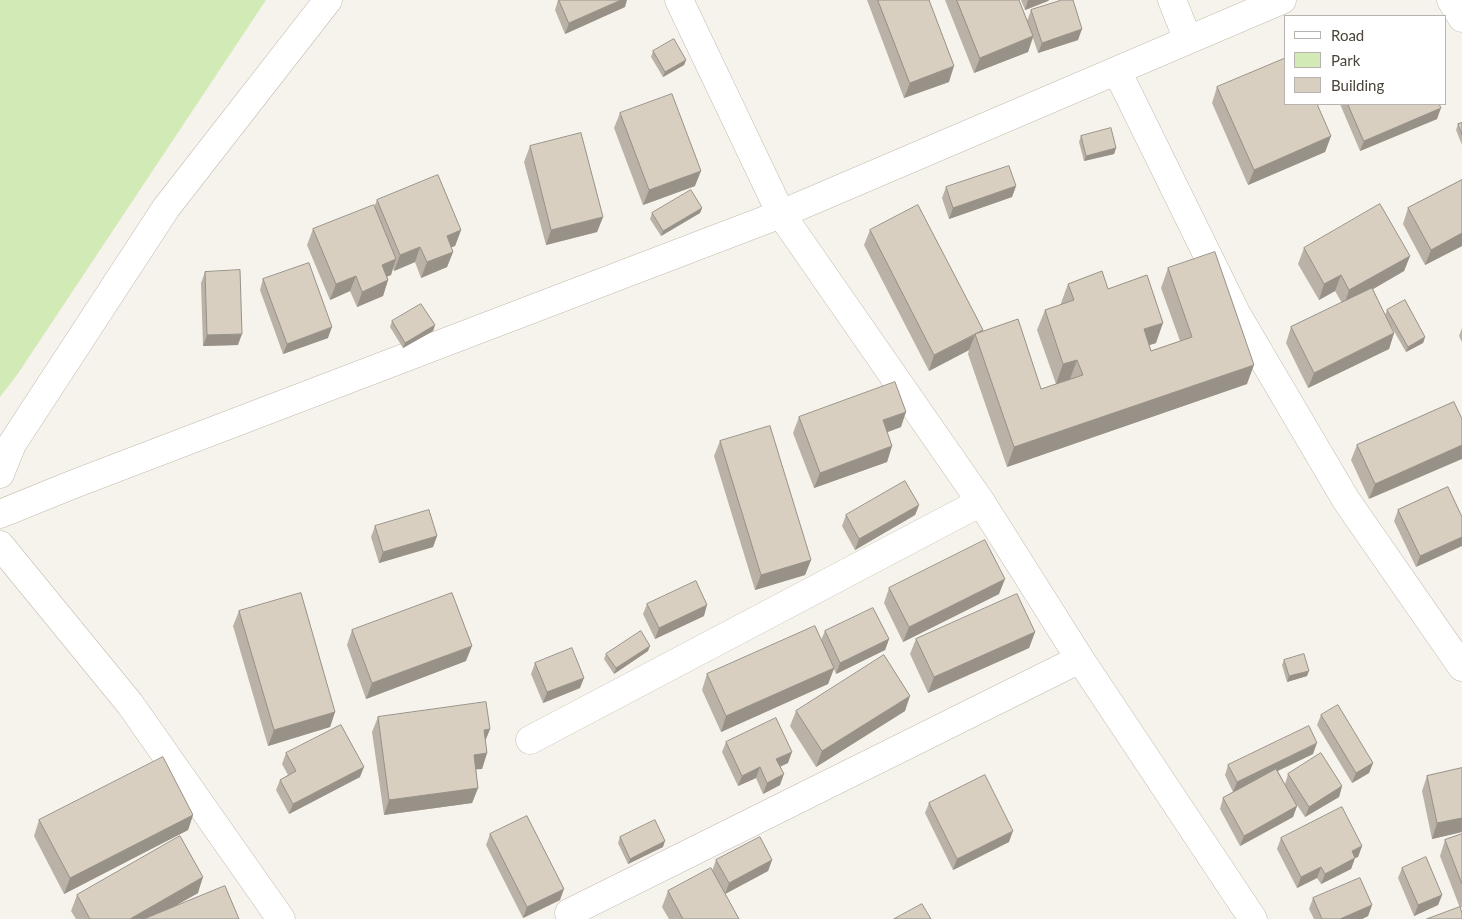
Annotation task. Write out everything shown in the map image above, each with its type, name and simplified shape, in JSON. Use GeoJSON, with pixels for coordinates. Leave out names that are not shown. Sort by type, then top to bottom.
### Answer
{"type":"FeatureCollection","features":[{"type":"Feature","properties":{"kind":"street"},"geometry":{"type":"LineString","coordinates":[[0,474],[12,444],[166,208],[328,0]]}},
{"type":"Feature","properties":{"kind":"street"},"geometry":{"type":"LineString","coordinates":[[679,0],[781,214],[981,502],[1080,659],[1253,919]]}},
{"type":"Feature","properties":{"kind":"street"},"geometry":{"type":"LineString","coordinates":[[1172,0],[1188,40]]}},
{"type":"Feature","properties":{"kind":"street"},"geometry":{"type":"LineString","coordinates":[[0,514],[781,214],[1282,0]]}},
{"type":"Feature","properties":{"kind":"street"},"geometry":{"type":"LineString","coordinates":[[1451,0],[1462,18]]}},
{"type":"Feature","properties":{"kind":"street"},"geometry":{"type":"LineString","coordinates":[[1117,71],[1236,314],[1346,500],[1462,667]]}},
{"type":"Feature","properties":{"kind":"street"},"geometry":{"type":"LineString","coordinates":[[530,740],[981,502]]}},
{"type":"Feature","properties":{"kind":"street"},"geometry":{"type":"LineString","coordinates":[[0,545],[130,704],[282,919]]}},
{"type":"Feature","properties":{"kind":"street"},"geometry":{"type":"LineString","coordinates":[[569,912],[1080,659]]}},
{"type":"Feature","properties":{"kind":"green space"},"geometry":{"type":"Polygon","coordinates":[[[0,0],[266,0],[17,375],[0,397],[0,0]]]}},
{"type":"Feature","properties":{"kind":"building"},"geometry":{"type":"Polygon","coordinates":[[[559,0],[621,0],[569,23],[559,0]]]}},
{"type":"Feature","properties":{"kind":"building"},"geometry":{"type":"Polygon","coordinates":[[[878,0],[929,0],[954,66],[910,83],[878,0]]]}},
{"type":"Feature","properties":{"kind":"building"},"geometry":{"type":"Polygon","coordinates":[[[957,0],[1019,0],[1033,36],[980,58],[957,0]]]}},
{"type":"Feature","properties":{"kind":"building"},"geometry":{"type":"Polygon","coordinates":[[[1062,0],[1073,0],[1082,29],[1042,43],[1031,10],[1062,0]]]}},
{"type":"Feature","properties":{"kind":"building"},"geometry":{"type":"Polygon","coordinates":[[[674,39],[686,60],[665,72],[653,51],[674,39]]]}},
{"type":"Feature","properties":{"kind":"building"},"geometry":{"type":"Polygon","coordinates":[[[1284,59],[1284,105],[1317,105],[1331,136],[1254,170],[1217,87],[1284,59]]]}},
{"type":"Feature","properties":{"kind":"building"},"geometry":{"type":"Polygon","coordinates":[[[672,94],[701,171],[649,190],[620,113],[672,94]]]}},
{"type":"Feature","properties":{"kind":"building"},"geometry":{"type":"Polygon","coordinates":[[[1348,105],[1440,105],[1441,108],[1364,141],[1348,105]]]}},
{"type":"Feature","properties":{"kind":"building"},"geometry":{"type":"Polygon","coordinates":[[[1462,123],[1462,135],[1458,124],[1462,123]]]}},
{"type":"Feature","properties":{"kind":"building"},"geometry":{"type":"Polygon","coordinates":[[[1111,128],[1116,148],[1086,156],[1081,136],[1111,128]]]}},
{"type":"Feature","properties":{"kind":"building"},"geometry":{"type":"Polygon","coordinates":[[[581,133],[603,217],[551,230],[530,146],[581,133]]]}},
{"type":"Feature","properties":{"kind":"building"},"geometry":{"type":"Polygon","coordinates":[[[1009,166],[1016,186],[953,208],[946,187],[1009,166]]]}},
{"type":"Feature","properties":{"kind":"building"},"geometry":{"type":"Polygon","coordinates":[[[438,175],[461,230],[447,236],[453,252],[427,262],[420,247],[400,255],[377,200],[438,175]]]}},
{"type":"Feature","properties":{"kind":"building"},"geometry":{"type":"Polygon","coordinates":[[[1462,180],[1462,233],[1431,250],[1408,208],[1462,180]]]}},
{"type":"Feature","properties":{"kind":"building"},"geometry":{"type":"Polygon","coordinates":[[[691,190],[702,208],[663,231],[652,213],[691,190]]]}},
{"type":"Feature","properties":{"kind":"building"},"geometry":{"type":"Polygon","coordinates":[[[1380,204],[1410,256],[1349,290],[1341,275],[1324,284],[1304,248],[1380,204]]]}},
{"type":"Feature","properties":{"kind":"building"},"geometry":{"type":"Polygon","coordinates":[[[374,205],[396,259],[382,265],[388,280],[362,292],[356,276],[336,284],[313,229],[374,205]]]}},
{"type":"Feature","properties":{"kind":"building"},"geometry":{"type":"Polygon","coordinates":[[[918,205],[983,330],[934,355],[870,230],[918,205]]]}},
{"type":"Feature","properties":{"kind":"building"},"geometry":{"type":"Polygon","coordinates":[[[1215,252],[1254,365],[1014,447],[975,334],[1018,319],[1041,389],[1083,375],[1077,360],[1063,364],[1045,310],[1074,300],[1068,284],[1102,271],[1108,289],[1147,275],[1163,323],[1144,329],[1151,351],[1192,337],[1168,268],[1215,252]]]}},
{"type":"Feature","properties":{"kind":"building"},"geometry":{"type":"Polygon","coordinates":[[[309,263],[332,327],[287,344],[263,279],[309,263]]]}},
{"type":"Feature","properties":{"kind":"building"},"geometry":{"type":"Polygon","coordinates":[[[240,270],[242,334],[207,335],[205,272],[240,270]]]}},
{"type":"Feature","properties":{"kind":"building"},"geometry":{"type":"Polygon","coordinates":[[[1372,288],[1394,333],[1314,373],[1291,327],[1372,288]]]}},
{"type":"Feature","properties":{"kind":"building"},"geometry":{"type":"Polygon","coordinates":[[[1405,300],[1425,337],[1408,347],[1387,310],[1405,300]]]}},
{"type":"Feature","properties":{"kind":"building"},"geometry":{"type":"Polygon","coordinates":[[[421,304],[435,325],[405,343],[392,321],[421,304]]]}},
{"type":"Feature","properties":{"kind":"building"},"geometry":{"type":"Polygon","coordinates":[[[895,382],[906,412],[883,420],[892,446],[820,473],[799,417],[895,382]]]}},
{"type":"Feature","properties":{"kind":"building"},"geometry":{"type":"Polygon","coordinates":[[[1454,402],[1462,419],[1462,445],[1375,484],[1357,445],[1454,402]]]}},
{"type":"Feature","properties":{"kind":"building"},"geometry":{"type":"Polygon","coordinates":[[[770,426],[811,560],[761,575],[720,441],[770,426]]]}},
{"type":"Feature","properties":{"kind":"building"},"geometry":{"type":"Polygon","coordinates":[[[905,481],[919,505],[859,539],[846,515],[905,481]]]}},
{"type":"Feature","properties":{"kind":"building"},"geometry":{"type":"Polygon","coordinates":[[[1448,487],[1462,517],[1462,537],[1420,556],[1398,510],[1448,487]]]}},
{"type":"Feature","properties":{"kind":"building"},"geometry":{"type":"Polygon","coordinates":[[[429,510],[437,536],[383,552],[375,526],[429,510]]]}},
{"type":"Feature","properties":{"kind":"building"},"geometry":{"type":"Polygon","coordinates":[[[985,540],[1005,579],[909,627],[889,588],[985,540]]]}},
{"type":"Feature","properties":{"kind":"building"},"geometry":{"type":"Polygon","coordinates":[[[696,581],[707,605],[659,628],[647,604],[696,581]]]}},
{"type":"Feature","properties":{"kind":"building"},"geometry":{"type":"Polygon","coordinates":[[[301,593],[335,712],[274,730],[239,611],[301,593]]]}},
{"type":"Feature","properties":{"kind":"building"},"geometry":{"type":"Polygon","coordinates":[[[452,593],[472,646],[372,683],[352,630],[452,593]]]}},
{"type":"Feature","properties":{"kind":"building"},"geometry":{"type":"Polygon","coordinates":[[[1017,594],[1035,632],[934,677],[916,639],[1017,594]]]}},
{"type":"Feature","properties":{"kind":"building"},"geometry":{"type":"Polygon","coordinates":[[[873,608],[889,639],[840,663],[825,631],[873,608]]]}},
{"type":"Feature","properties":{"kind":"building"},"geometry":{"type":"Polygon","coordinates":[[[815,626],[834,668],[726,716],[707,674],[815,626]]]}},
{"type":"Feature","properties":{"kind":"building"},"geometry":{"type":"Polygon","coordinates":[[[641,631],[650,646],[616,668],[606,654],[641,631]]]}},
{"type":"Feature","properties":{"kind":"building"},"geometry":{"type":"Polygon","coordinates":[[[572,648],[584,678],[547,692],[535,663],[572,648]]]}},
{"type":"Feature","properties":{"kind":"building"},"geometry":{"type":"Polygon","coordinates":[[[1304,654],[1309,671],[1289,676],[1284,660],[1304,654]]]}},
{"type":"Feature","properties":{"kind":"building"},"geometry":{"type":"Polygon","coordinates":[[[884,655],[910,696],[822,751],[796,711],[884,655]]]}},
{"type":"Feature","properties":{"kind":"building"},"geometry":{"type":"Polygon","coordinates":[[[486,702],[490,729],[484,730],[487,753],[474,755],[478,788],[389,800],[378,717],[486,702]]]}},
{"type":"Feature","properties":{"kind":"building"},"geometry":{"type":"Polygon","coordinates":[[[1338,705],[1373,763],[1356,773],[1321,715],[1338,705]]]}},
{"type":"Feature","properties":{"kind":"building"},"geometry":{"type":"Polygon","coordinates":[[[776,718],[792,752],[776,759],[784,774],[767,783],[760,767],[742,776],[726,742],[776,718]]]}},
{"type":"Feature","properties":{"kind":"building"},"geometry":{"type":"Polygon","coordinates":[[[341,725],[364,767],[293,804],[280,780],[296,771],[286,753],[341,725]]]}},
{"type":"Feature","properties":{"kind":"building"},"geometry":{"type":"Polygon","coordinates":[[[1309,726],[1317,743],[1237,782],[1228,765],[1309,726]]]}},
{"type":"Feature","properties":{"kind":"building"},"geometry":{"type":"Polygon","coordinates":[[[1321,753],[1342,786],[1309,807],[1288,774],[1321,753]]]}},
{"type":"Feature","properties":{"kind":"building"},"geometry":{"type":"Polygon","coordinates":[[[163,757],[193,815],[70,878],[39,820],[163,757]]]}},
{"type":"Feature","properties":{"kind":"building"},"geometry":{"type":"Polygon","coordinates":[[[1462,768],[1462,818],[1437,823],[1427,776],[1462,768]]]}},
{"type":"Feature","properties":{"kind":"building"},"geometry":{"type":"Polygon","coordinates":[[[1276,769],[1297,806],[1244,836],[1223,798],[1276,769]]]}},
{"type":"Feature","properties":{"kind":"building"},"geometry":{"type":"Polygon","coordinates":[[[985,775],[1013,831],[957,859],[929,803],[985,775]]]}},
{"type":"Feature","properties":{"kind":"building"},"geometry":{"type":"Polygon","coordinates":[[[1342,807],[1362,846],[1352,851],[1355,858],[1325,874],[1321,867],[1301,877],[1281,838],[1342,807]]]}},
{"type":"Feature","properties":{"kind":"building"},"geometry":{"type":"Polygon","coordinates":[[[527,816],[564,889],[527,907],[490,834],[527,816]]]}},
{"type":"Feature","properties":{"kind":"building"},"geometry":{"type":"Polygon","coordinates":[[[655,820],[665,841],[630,859],[620,837],[655,820]]]}},
{"type":"Feature","properties":{"kind":"building"},"geometry":{"type":"Polygon","coordinates":[[[1462,834],[1462,884],[1445,840],[1462,834]]]}},
{"type":"Feature","properties":{"kind":"building"},"geometry":{"type":"Polygon","coordinates":[[[180,836],[203,877],[130,919],[90,919],[77,895],[180,836]]]}},
{"type":"Feature","properties":{"kind":"building"},"geometry":{"type":"Polygon","coordinates":[[[760,837],[772,860],[729,883],[716,860],[760,837]]]}},
{"type":"Feature","properties":{"kind":"building"},"geometry":{"type":"Polygon","coordinates":[[[1426,857],[1442,895],[1418,905],[1402,868],[1426,857]]]}},
{"type":"Feature","properties":{"kind":"building"},"geometry":{"type":"Polygon","coordinates":[[[711,868],[739,919],[683,919],[668,891],[711,868]]]}},
{"type":"Feature","properties":{"kind":"building"},"geometry":{"type":"Polygon","coordinates":[[[1360,878],[1372,905],[1340,919],[1322,919],[1313,898],[1360,878]]]}},
{"type":"Feature","properties":{"kind":"building"},"geometry":{"type":"Polygon","coordinates":[[[225,886],[239,919],[144,919],[225,886]]]}},
{"type":"Feature","properties":{"kind":"building"},"geometry":{"type":"Polygon","coordinates":[[[922,904],[931,919],[894,919],[922,904]]]}},
{"type":"Feature","properties":{"kind":"building"},"geometry":{"type":"Polygon","coordinates":[[[1460,907],[1462,919],[1427,919],[1460,907]]]}}]}
